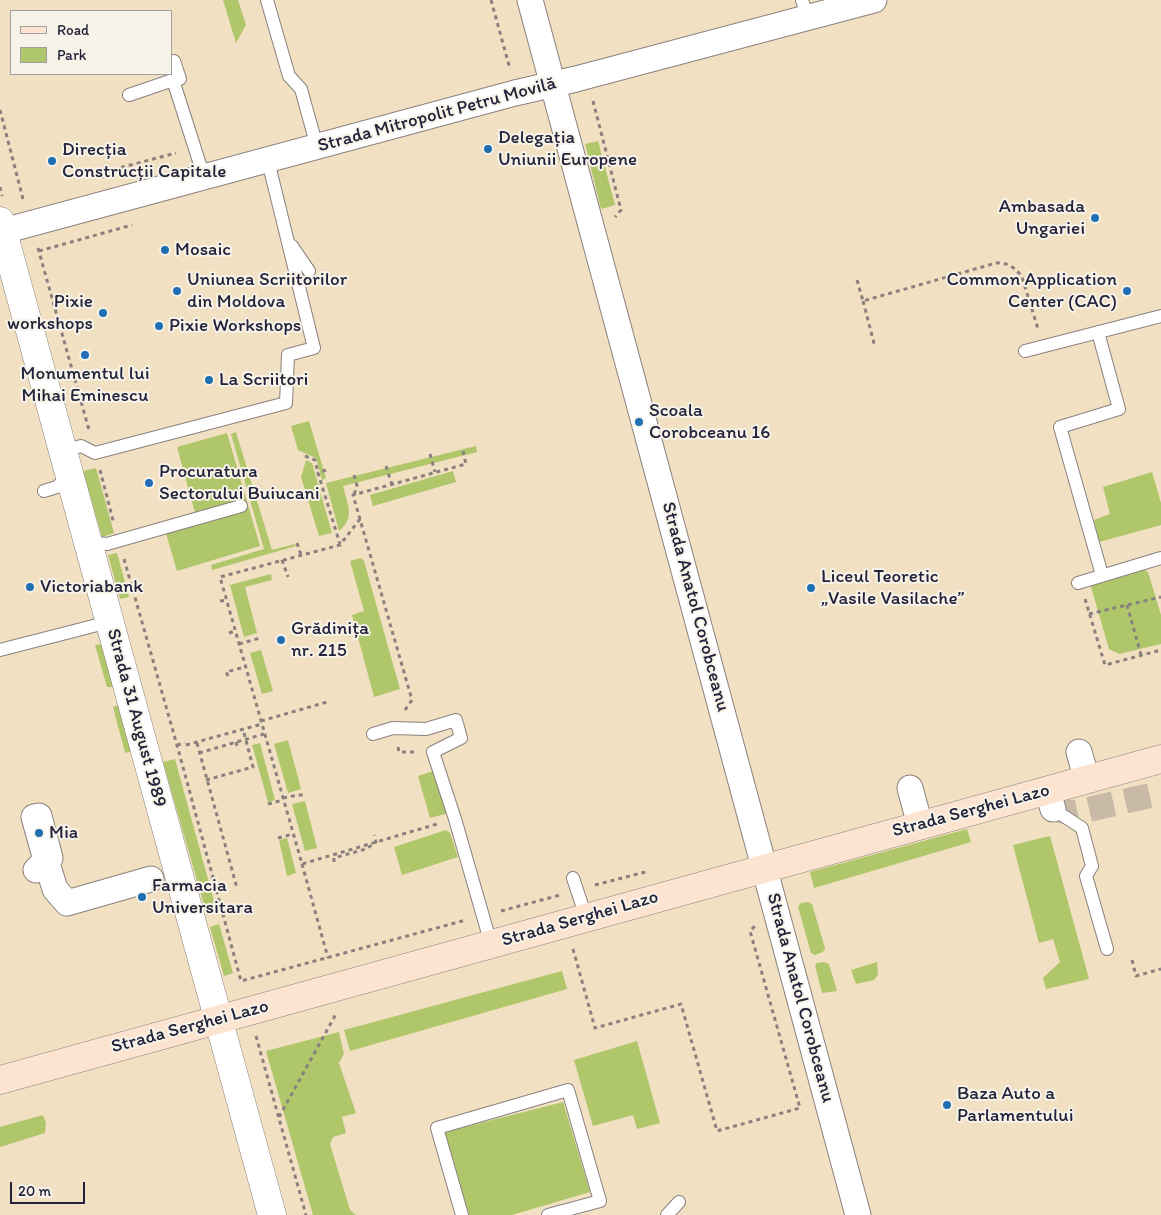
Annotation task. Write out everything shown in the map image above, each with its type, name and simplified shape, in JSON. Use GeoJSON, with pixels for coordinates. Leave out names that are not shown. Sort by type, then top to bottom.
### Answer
{"type":"FeatureCollection","features":[{"type":"Feature","properties":{"kind":"main road","name":"Strada Serghei Lazo"},"geometry":{"type":"LineString","coordinates":[[0,1080],[920,825],[983,815],[1038,801],[1097,778],[1161,759]]}},
{"type":"Feature","properties":{"kind":"street","name":"Strada Anatol Corobceanu"},"geometry":{"type":"LineString","coordinates":[[530,0],[858,1215]]}},
{"type":"Feature","properties":{"kind":"street","name":"Strada Mitropolit Petru Movilă"},"geometry":{"type":"LineString","coordinates":[[1,228],[204,178],[553,84],[805,9],[874,0]]}},
{"type":"Feature","properties":{"kind":"street","name":"Strada 31 August 1989"},"geometry":{"type":"LineString","coordinates":[[1,228],[272,1215]]}},
{"type":"Feature","properties":{"kind":"street"},"geometry":{"type":"LineString","coordinates":[[1079,752],[1097,778]]}},
{"type":"Feature","properties":{"kind":"street"},"geometry":{"type":"LineString","coordinates":[[910,788],[920,825]]}},
{"type":"Feature","properties":{"kind":"street"},"geometry":{"type":"LineString","coordinates":[[45,878],[66,903],[151,879]]}},
{"type":"Feature","properties":{"kind":"lane"},"geometry":{"type":"LineString","coordinates":[[267,0],[289,76],[301,89],[318,147]]}},
{"type":"Feature","properties":{"kind":"lane"},"geometry":{"type":"LineString","coordinates":[[129,95],[180,79],[174,61]]}},
{"type":"Feature","properties":{"kind":"lane"},"geometry":{"type":"LineString","coordinates":[[173,80],[204,178]]}},
{"type":"Feature","properties":{"kind":"lane"},"geometry":{"type":"LineString","coordinates":[[44,491],[58,487],[66,463],[81,446],[95,453],[286,402],[288,355],[314,348],[268,161]]}},
{"type":"Feature","properties":{"kind":"lane"},"geometry":{"type":"LineString","coordinates":[[287,239],[309,271]]}},
{"type":"Feature","properties":{"kind":"lane"},"geometry":{"type":"LineString","coordinates":[[1025,351],[1161,316]]}},
{"type":"Feature","properties":{"kind":"lane"},"geometry":{"type":"LineString","coordinates":[[1098,332],[1119,410],[1060,427],[1102,575]]}},
{"type":"Feature","properties":{"kind":"lane"},"geometry":{"type":"LineString","coordinates":[[87,542],[107,544],[241,506]]}},
{"type":"Feature","properties":{"kind":"lane"},"geometry":{"type":"LineString","coordinates":[[1079,582],[1161,558]]}},
{"type":"Feature","properties":{"kind":"lane"},"geometry":{"type":"LineString","coordinates":[[0,650],[109,622]]}},
{"type":"Feature","properties":{"kind":"lane"},"geometry":{"type":"LineString","coordinates":[[373,734],[393,728],[426,729],[456,720],[460,738],[433,752],[455,819],[491,944]]}},
{"type":"Feature","properties":{"kind":"lane"},"geometry":{"type":"LineString","coordinates":[[1038,801],[1082,828],[1092,866],[1086,876],[1107,949]]}},
{"type":"Feature","properties":{"kind":"lane"},"geometry":{"type":"LineString","coordinates":[[573,878],[586,917]]}},
{"type":"Feature","properties":{"kind":"lane"},"geometry":{"type":"LineString","coordinates":[[462,1215],[437,1128],[568,1090],[600,1201],[548,1215]]}},
{"type":"Feature","properties":{"kind":"lane"},"geometry":{"type":"LineString","coordinates":[[667,1215],[679,1202]]}},
{"type":"Feature","properties":{"kind":"path"},"geometry":{"type":"LineString","coordinates":[[491,0],[515,93]]}},
{"type":"Feature","properties":{"kind":"path"},"geometry":{"type":"LineString","coordinates":[[592,101],[621,210],[614,219]]}},
{"type":"Feature","properties":{"kind":"path"},"geometry":{"type":"LineString","coordinates":[[863,301],[996,262],[1002,262],[1018,270],[1022,277],[1043,346]]}},
{"type":"Feature","properties":{"kind":"path"},"geometry":{"type":"LineString","coordinates":[[857,280],[875,346]]}},
{"type":"Feature","properties":{"kind":"path"},"geometry":{"type":"LineString","coordinates":[[354,495],[466,464],[462,447]]}},
{"type":"Feature","properties":{"kind":"path"},"geometry":{"type":"LineString","coordinates":[[430,454],[435,472]]}},
{"type":"Feature","properties":{"kind":"path"},"geometry":{"type":"LineString","coordinates":[[305,456],[315,460],[340,545]]}},
{"type":"Feature","properties":{"kind":"path"},"geometry":{"type":"LineString","coordinates":[[386,466],[392,484]]}},
{"type":"Feature","properties":{"kind":"path"},"geometry":{"type":"LineString","coordinates":[[318,473],[326,470]]}},
{"type":"Feature","properties":{"kind":"path"},"geometry":{"type":"LineString","coordinates":[[354,475],[357,486],[354,495],[360,519],[412,700],[393,728],[399,752],[433,752]]}},
{"type":"Feature","properties":{"kind":"path"},"geometry":{"type":"LineString","coordinates":[[328,958],[220,577],[340,545],[360,519]]}},
{"type":"Feature","properties":{"kind":"path"},"geometry":{"type":"LineString","coordinates":[[298,543],[301,555]]}},
{"type":"Feature","properties":{"kind":"path"},"geometry":{"type":"LineString","coordinates":[[282,560],[288,577]]}},
{"type":"Feature","properties":{"kind":"path"},"geometry":{"type":"LineString","coordinates":[[1079,582],[1105,664],[1161,650]]}},
{"type":"Feature","properties":{"kind":"path"},"geometry":{"type":"LineString","coordinates":[[1089,614],[1161,597]]}},
{"type":"Feature","properties":{"kind":"path"},"geometry":{"type":"LineString","coordinates":[[220,601],[226,600]]}},
{"type":"Feature","properties":{"kind":"path"},"geometry":{"type":"LineString","coordinates":[[1127,605],[1141,655]]}},
{"type":"Feature","properties":{"kind":"path"},"geometry":{"type":"LineString","coordinates":[[229,633],[235,631]]}},
{"type":"Feature","properties":{"kind":"path"},"geometry":{"type":"LineString","coordinates":[[239,644],[260,638]]}},
{"type":"Feature","properties":{"kind":"path"},"geometry":{"type":"LineString","coordinates":[[228,676],[226,672],[245,666]]}},
{"type":"Feature","properties":{"kind":"path"},"geometry":{"type":"LineString","coordinates":[[177,745],[197,742],[243,730],[327,702]]}},
{"type":"Feature","properties":{"kind":"path"},"geometry":{"type":"LineString","coordinates":[[206,780],[253,767],[243,730]]}},
{"type":"Feature","properties":{"kind":"path"},"geometry":{"type":"LineString","coordinates":[[199,753],[264,734]]}},
{"type":"Feature","properties":{"kind":"path"},"geometry":{"type":"LineString","coordinates":[[197,742],[237,888]]}},
{"type":"Feature","properties":{"kind":"path"},"geometry":{"type":"LineString","coordinates":[[236,742],[238,750]]}},
{"type":"Feature","properties":{"kind":"path"},"geometry":{"type":"LineString","coordinates":[[268,804],[298,795],[305,795]]}},
{"type":"Feature","properties":{"kind":"path"},"geometry":{"type":"LineString","coordinates":[[302,864],[455,819]]}},
{"type":"Feature","properties":{"kind":"path"},"geometry":{"type":"LineString","coordinates":[[278,838],[293,834]]}},
{"type":"Feature","properties":{"kind":"path"},"geometry":{"type":"LineString","coordinates":[[374,835],[376,842]]}},
{"type":"Feature","properties":{"kind":"path"},"geometry":{"type":"LineString","coordinates":[[334,862],[334,858],[366,849],[376,842]]}},
{"type":"Feature","properties":{"kind":"path"},"geometry":{"type":"LineString","coordinates":[[571,943],[595,1028],[681,1004],[717,1131],[800,1108],[750,931],[756,924]]}},
{"type":"Feature","properties":{"kind":"path"},"geometry":{"type":"LineString","coordinates":[[1132,960],[1136,976],[1161,969]]}},
{"type":"Feature","properties":{"kind":"path"},"geometry":{"type":"LineString","coordinates":[[279,1117],[339,1009]]}},
{"type":"Feature","properties":{"kind":"path"},"geometry":{"type":"LineString","coordinates":[[256,1035],[306,1215]]}},
{"type":"Feature","properties":{"kind":"green space"},"geometry":{"type":"Polygon","coordinates":[[[223,0],[238,0],[246,25],[236,43],[223,0]]]}},
{"type":"Feature","properties":{"kind":"green space"},"geometry":{"type":"Polygon","coordinates":[[[598,141],[615,205],[601,209],[585,144],[598,141]]]}},
{"type":"Feature","properties":{"kind":"green space"},"geometry":{"type":"Polygon","coordinates":[[[309,421],[326,478],[322,480],[316,458],[298,450],[291,426],[309,421]]]}},
{"type":"Feature","properties":{"kind":"green space"},"geometry":{"type":"Polygon","coordinates":[[[236,432],[272,550],[295,544],[296,546],[212,570],[211,565],[264,549],[231,434],[236,432]]]}},
{"type":"Feature","properties":{"kind":"green space"},"geometry":{"type":"Polygon","coordinates":[[[227,433],[260,546],[177,571],[165,530],[195,513],[177,447],[227,433]]]}},
{"type":"Feature","properties":{"kind":"green space"},"geometry":{"type":"Polygon","coordinates":[[[476,446],[477,452],[343,486],[349,515],[344,526],[339,531],[326,483],[476,446]]]}},
{"type":"Feature","properties":{"kind":"green space"},"geometry":{"type":"Polygon","coordinates":[[[306,460],[312,463],[332,533],[319,536],[301,477],[306,460]]]}},
{"type":"Feature","properties":{"kind":"green space"},"geometry":{"type":"Polygon","coordinates":[[[96,468],[114,533],[102,537],[83,471],[96,468]]]}},
{"type":"Feature","properties":{"kind":"green space"},"geometry":{"type":"Polygon","coordinates":[[[453,471],[456,482],[373,506],[370,495],[453,471]]]}},
{"type":"Feature","properties":{"kind":"green space"},"geometry":{"type":"Polygon","coordinates":[[[1152,472],[1161,503],[1161,525],[1099,542],[1094,520],[1110,514],[1103,487],[1152,472]]]}},
{"type":"Feature","properties":{"kind":"green space"},"geometry":{"type":"Polygon","coordinates":[[[117,553],[129,597],[120,599],[108,555],[117,553]]]}},
{"type":"Feature","properties":{"kind":"green space"},"geometry":{"type":"Polygon","coordinates":[[[361,558],[364,561],[400,689],[374,697],[352,615],[364,611],[350,561],[361,558]]]}},
{"type":"Feature","properties":{"kind":"green space"},"geometry":{"type":"Polygon","coordinates":[[[1141,568],[1148,572],[1161,615],[1161,644],[1119,654],[1109,649],[1091,587],[1095,580],[1141,568]]]}},
{"type":"Feature","properties":{"kind":"green space"},"geometry":{"type":"Polygon","coordinates":[[[271,574],[272,580],[245,587],[257,633],[244,637],[230,585],[271,574]]]}},
{"type":"Feature","properties":{"kind":"green space"},"geometry":{"type":"Polygon","coordinates":[[[103,644],[116,687],[107,687],[95,645],[103,644]]]}},
{"type":"Feature","properties":{"kind":"green space"},"geometry":{"type":"Polygon","coordinates":[[[261,650],[273,691],[262,694],[250,653],[261,650]]]}},
{"type":"Feature","properties":{"kind":"green space"},"geometry":{"type":"Polygon","coordinates":[[[119,705],[132,751],[125,753],[113,707],[119,705]]]}},
{"type":"Feature","properties":{"kind":"green space"},"geometry":{"type":"Polygon","coordinates":[[[288,740],[301,789],[288,793],[274,744],[288,740]]]}},
{"type":"Feature","properties":{"kind":"green space"},"geometry":{"type":"Polygon","coordinates":[[[260,743],[275,800],[268,802],[252,745],[260,743]]]}},
{"type":"Feature","properties":{"kind":"green space"},"geometry":{"type":"Polygon","coordinates":[[[175,759],[217,912],[207,915],[163,762],[175,759]]]}},
{"type":"Feature","properties":{"kind":"green space"},"geometry":{"type":"Polygon","coordinates":[[[436,770],[449,813],[430,818],[418,776],[436,770]]]}},
{"type":"Feature","properties":{"kind":"green space"},"geometry":{"type":"Polygon","coordinates":[[[305,801],[317,848],[305,851],[292,804],[305,801]]]}},
{"type":"Feature","properties":{"kind":"green space"},"geometry":{"type":"Polygon","coordinates":[[[967,829],[971,842],[814,888],[810,872],[967,829]]]}},
{"type":"Feature","properties":{"kind":"green space"},"geometry":{"type":"Polygon","coordinates":[[[446,830],[450,833],[458,857],[402,875],[394,847],[446,830]]]}},
{"type":"Feature","properties":{"kind":"green space"},"geometry":{"type":"Polygon","coordinates":[[[1050,836],[1089,979],[1046,989],[1043,978],[1060,962],[1053,939],[1039,943],[1013,845],[1050,836]]]}},
{"type":"Feature","properties":{"kind":"green space"},"geometry":{"type":"Polygon","coordinates":[[[287,838],[296,873],[287,876],[279,840],[287,838]]]}},
{"type":"Feature","properties":{"kind":"green space"},"geometry":{"type":"Polygon","coordinates":[[[808,902],[812,904],[825,948],[823,952],[815,955],[811,953],[798,907],[801,903],[808,902]]]}},
{"type":"Feature","properties":{"kind":"green space"},"geometry":{"type":"Polygon","coordinates":[[[219,924],[233,973],[224,976],[210,927],[219,924]]]}},
{"type":"Feature","properties":{"kind":"green space"},"geometry":{"type":"Polygon","coordinates":[[[824,962],[829,964],[837,991],[822,993],[815,966],[817,963],[824,962]]]}},
{"type":"Feature","properties":{"kind":"green space"},"geometry":{"type":"Polygon","coordinates":[[[877,962],[878,975],[874,980],[856,984],[851,970],[877,962]]]}},
{"type":"Feature","properties":{"kind":"green space"},"geometry":{"type":"Polygon","coordinates":[[[562,971],[567,989],[350,1051],[344,1030],[562,971]]]}},
{"type":"Feature","properties":{"kind":"green space"},"geometry":{"type":"Polygon","coordinates":[[[339,1032],[344,1054],[339,1063],[356,1113],[342,1117],[346,1133],[333,1137],[330,1144],[350,1210],[356,1215],[313,1215],[266,1051],[339,1032]]]}},
{"type":"Feature","properties":{"kind":"green space"},"geometry":{"type":"Polygon","coordinates":[[[637,1041],[660,1123],[637,1129],[633,1115],[593,1126],[574,1060],[637,1041]]]}},
{"type":"Feature","properties":{"kind":"green space"},"geometry":{"type":"Polygon","coordinates":[[[563,1102],[590,1192],[512,1215],[469,1215],[445,1132],[563,1102]]]}},
{"type":"Feature","properties":{"kind":"green space"},"geometry":{"type":"Polygon","coordinates":[[[43,1115],[46,1123],[45,1133],[0,1147],[0,1127],[43,1115]]]}},
{"type":"Feature","properties":{"kind":"tunnel"},"geometry":{"type":"LineString","coordinates":[[1053,809],[1073,813],[1161,793]]}},
{"type":"Feature","properties":{"kind":"place","name":"Delegația Uniunii Europene"},"geometry":{"type":"Point","coordinates":[488,149]}},
{"type":"Feature","properties":{"kind":"place","name":"Direcția Construcții Capitale"},"geometry":{"type":"Point","coordinates":[52,161]}},
{"type":"Feature","properties":{"kind":"place","name":"Ambasada Ungariei"},"geometry":{"type":"Point","coordinates":[1095,218]}},
{"type":"Feature","properties":{"kind":"place","name":"Mosaic"},"geometry":{"type":"Point","coordinates":[165,250]}},
{"type":"Feature","properties":{"kind":"place","name":"Uniunea Scriitorilor din Moldova"},"geometry":{"type":"Point","coordinates":[177,291]}},
{"type":"Feature","properties":{"kind":"place","name":"Common Application Center (CAC)"},"geometry":{"type":"Point","coordinates":[1127,291]}},
{"type":"Feature","properties":{"kind":"place","name":"Pixie workshops"},"geometry":{"type":"Point","coordinates":[103,313]}},
{"type":"Feature","properties":{"kind":"place","name":"Pixie Workshops"},"geometry":{"type":"Point","coordinates":[159,326]}},
{"type":"Feature","properties":{"kind":"place","name":"Monumentul lui Mihai Eminescu"},"geometry":{"type":"Point","coordinates":[85,355]}},
{"type":"Feature","properties":{"kind":"place","name":"La Scriitori"},"geometry":{"type":"Point","coordinates":[209,380]}},
{"type":"Feature","properties":{"kind":"place","name":"Scoala Corobceanu 16"},"geometry":{"type":"Point","coordinates":[639,422]}},
{"type":"Feature","properties":{"kind":"place","name":"Procuratura Sectorului Buiucani"},"geometry":{"type":"Point","coordinates":[149,483]}},
{"type":"Feature","properties":{"kind":"place","name":"Victoriabank"},"geometry":{"type":"Point","coordinates":[30,587]}},
{"type":"Feature","properties":{"kind":"place","name":"Liceul Teoretic „Vasile Vasilache”"},"geometry":{"type":"Point","coordinates":[811,588]}},
{"type":"Feature","properties":{"kind":"place","name":"Grădinița nr. 215"},"geometry":{"type":"Point","coordinates":[281,640]}},
{"type":"Feature","properties":{"kind":"place","name":"Mia"},"geometry":{"type":"Point","coordinates":[39,833]}},
{"type":"Feature","properties":{"kind":"place","name":"Farmacia Universitara"},"geometry":{"type":"Point","coordinates":[142,897]}},
{"type":"Feature","properties":{"kind":"place","name":"Baza Auto a Parlamentului"},"geometry":{"type":"Point","coordinates":[947,1105]}}]}
